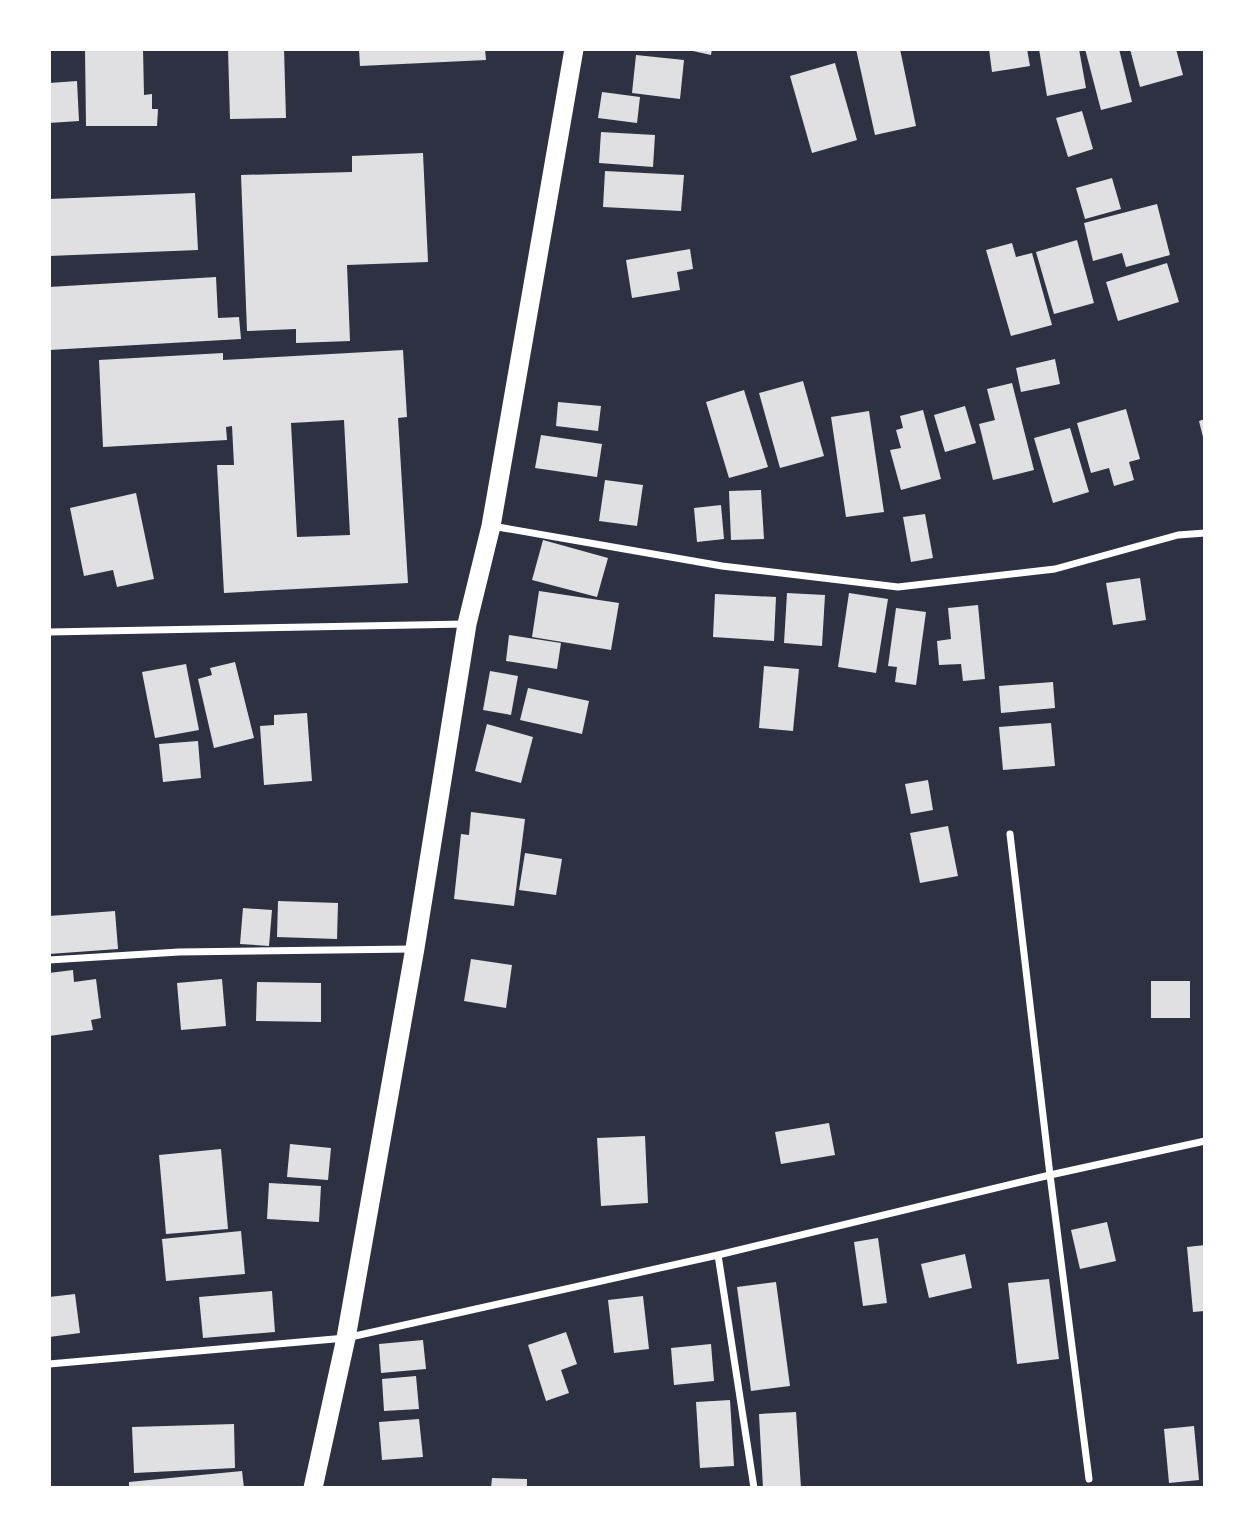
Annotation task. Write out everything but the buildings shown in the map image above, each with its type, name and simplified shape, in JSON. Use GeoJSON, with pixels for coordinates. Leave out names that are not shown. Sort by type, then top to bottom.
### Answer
{"type":"FeatureCollection","features":[{"type":"Feature","properties":{"kind":"highway"},"geometry":{"type":"LineString","coordinates":[[313,1488],[346,1338],[415,948],[467,624],[491,526],[574,49]]}},
{"type":"Feature","properties":{"kind":"street"},"geometry":{"type":"LineString","coordinates":[[491,526],[722,566],[898,587],[1055,569],[1178,535],[1205,533]]}},
{"type":"Feature","properties":{"kind":"street"},"geometry":{"type":"LineString","coordinates":[[49,632],[467,624]]}},
{"type":"Feature","properties":{"kind":"street"},"geometry":{"type":"LineString","coordinates":[[1010,834],[1089,1479]]}},
{"type":"Feature","properties":{"kind":"street"},"geometry":{"type":"LineString","coordinates":[[49,960],[179,952],[415,948]]}},
{"type":"Feature","properties":{"kind":"street"},"geometry":{"type":"LineString","coordinates":[[49,1364],[346,1338],[718,1255],[1050,1175],[1205,1141]]}},
{"type":"Feature","properties":{"kind":"street"},"geometry":{"type":"LineString","coordinates":[[718,1255],[754,1488]]}}]}
